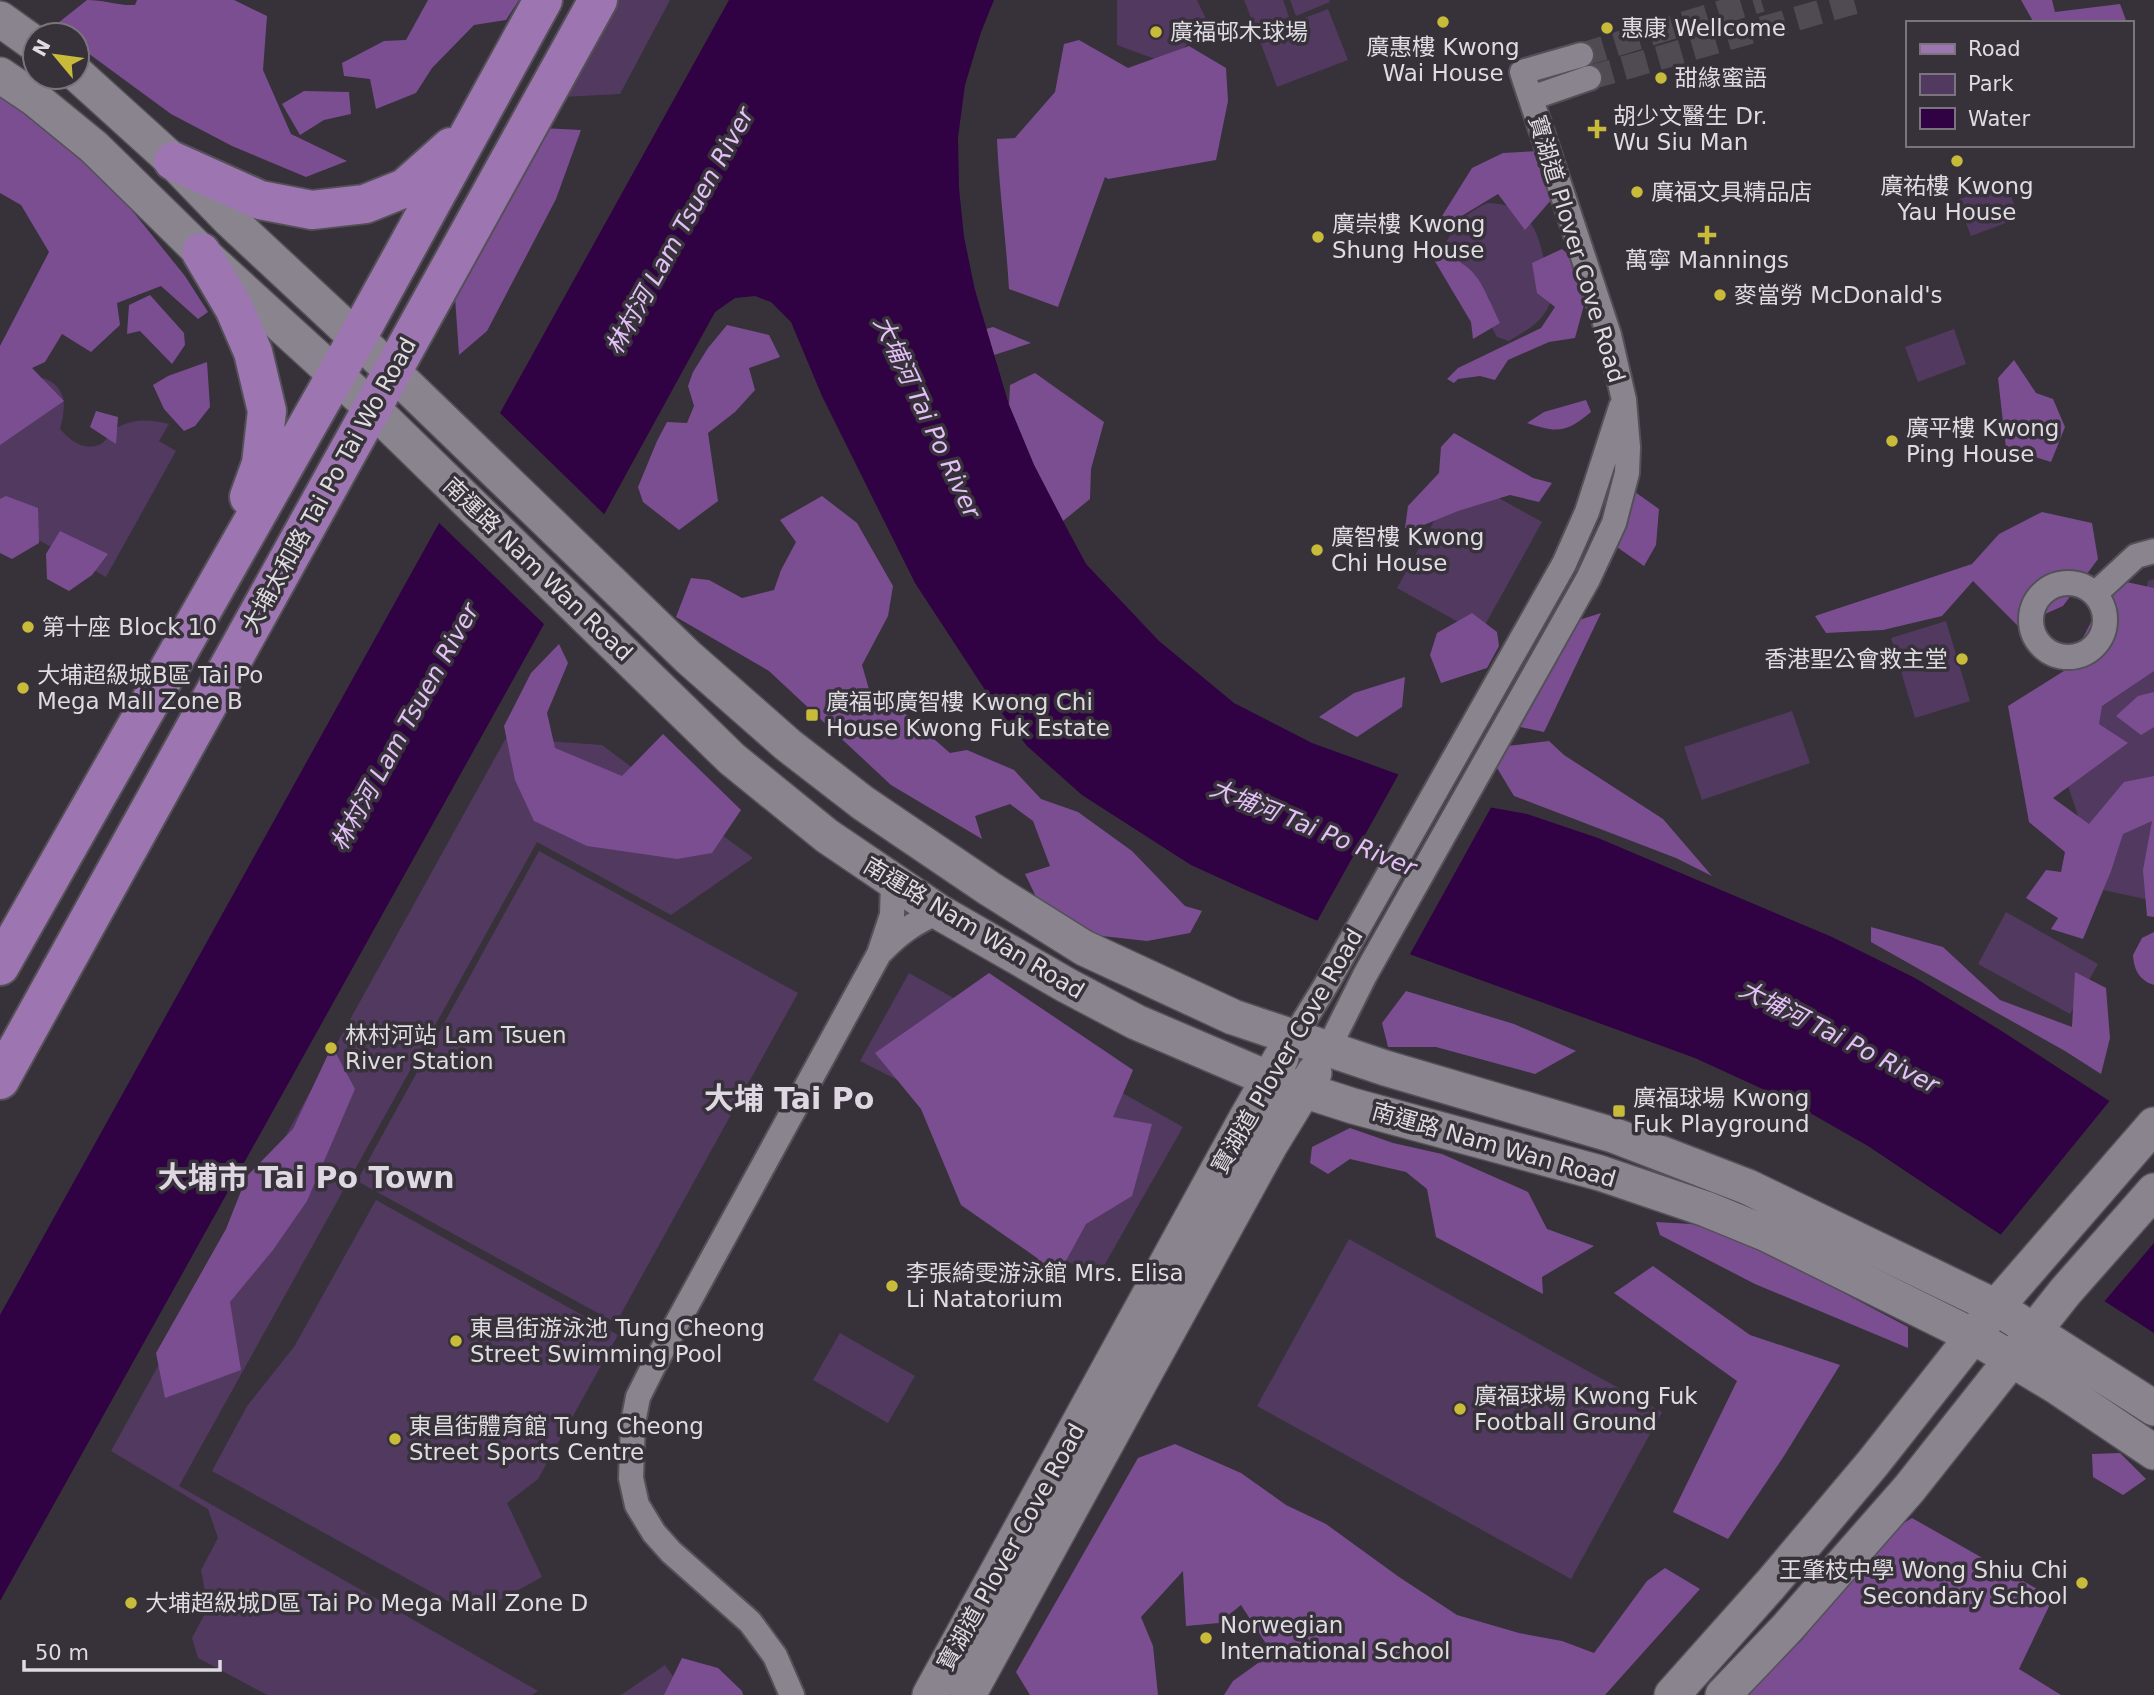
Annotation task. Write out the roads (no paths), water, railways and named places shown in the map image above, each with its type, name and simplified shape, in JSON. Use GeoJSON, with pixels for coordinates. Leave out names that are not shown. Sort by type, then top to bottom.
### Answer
{"type":"FeatureCollection","features":[{"type":"Feature","properties":{"kind":"main road","name":"大埔太和路 Tai Po Tai Wo Road"},"geometry":{"type":"LineString","coordinates":[[0,966],[480,118],[543,0]]}},
{"type":"Feature","properties":{"kind":"main road","name":"大埔太和路 Tai Po Tai Wo Road"},"geometry":{"type":"LineString","coordinates":[[0,1080],[598,0]]}},
{"type":"Feature","properties":{"kind":"main road"},"geometry":{"type":"LineString","coordinates":[[0,19],[21,34]]}},
{"type":"Feature","properties":{"kind":"main road","name":"南運路 Nam Wan Road"},"geometry":{"type":"LineString","coordinates":[[0,75],[34,98],[94,147],[201,252],[405,439],[732,760],[800,816],[939,912],[1136,1022],[1269,1079],[1303,1091],[1600,1173],[1706,1209],[1767,1234],[2011,1357],[2154,1451]]}},
{"type":"Feature","properties":{"kind":"main road","name":"南運路 Nam Wan Road"},"geometry":{"type":"LineString","coordinates":[[91,87],[393,372],[688,657],[788,745],[863,803],[989,888],[1084,948],[1233,1017],[1328,1049],[1613,1135],[1748,1186],[1996,1307],[2035,1329],[2154,1408]]}},
{"type":"Feature","properties":{"kind":"main road"},"geometry":{"type":"LineString","coordinates":[[173,162],[260,200],[312,210],[365,204],[405,188],[480,118]]}},
{"type":"Feature","properties":{"kind":"main road"},"geometry":{"type":"LineString","coordinates":[[201,252],[234,309],[253,352],[267,411],[261,464],[227,565]]}},
{"type":"Feature","properties":{"kind":"main road","name":"寶湖道 Plover Cove Road"},"geometry":{"type":"LineString","coordinates":[[930,1695],[1294,1037]]}},
{"type":"Feature","properties":{"kind":"main road","name":"寶湖道 Plover Cove Road"},"geometry":{"type":"LineString","coordinates":[[968,1695],[1257,1169],[1328,1049]]}},
{"type":"Feature","properties":{"kind":"main road"},"geometry":{"type":"LineString","coordinates":[[1672,1695],[1754,1605],[1873,1463],[1996,1307],[2154,1125]]}},
{"type":"Feature","properties":{"kind":"main road"},"geometry":{"type":"LineString","coordinates":[[1723,1695],[1768,1649],[1909,1489],[2011,1357],[2154,1191]]}},
{"type":"Feature","properties":{"kind":"street","name":"寶湖道 Plover Cove Road"},"geometry":{"type":"LineString","coordinates":[[1328,1049],[1365,975],[1588,579],[1614,523],[1627,473],[1624,400],[1609,335],[1522,72],[1585,66],[1531,98]]}},
{"type":"Feature","properties":{"kind":"street","name":"寶湖道 Plover Cove Road"},"geometry":{"type":"LineString","coordinates":[[1294,1037],[1326,985],[1574,544],[1624,400]]}},
{"type":"Feature","properties":{"kind":"street"},"geometry":{"type":"LineString","coordinates":[[2095,594],[2136,556],[2154,551]]}},
{"type":"Feature","properties":{"kind":"street"},"geometry":{"type":"LineString","coordinates":[[792,1695],[775,1656],[750,1622],[710,1589],[654,1533],[638,1505],[631,1478],[633,1423],[638,1397],[653,1367],[879,954],[892,915],[893,882]]}},
{"type":"Feature","properties":{"kind":"street"},"geometry":{"type":"LineString","coordinates":[[879,954],[896,936],[916,922],[939,912]]}},
{"type":"Feature","properties":{"kind":"water"},"geometry":{"type":"Polygon","coordinates":[[[729,0],[994,0],[965,85],[958,137],[964,237],[975,290],[1009,405],[1034,465],[1086,564],[1159,641],[1234,703],[1312,743],[1488,807],[1527,814],[1598,838],[1832,937],[1915,978],[2154,1130],[2154,1333],[1868,1146],[1789,1101],[1695,1058],[1313,919],[1248,891],[1191,865],[1082,795],[1027,746],[991,699],[915,583],[822,396],[791,322],[771,302],[755,296],[735,298],[715,312],[0,1601],[0,1315],[729,0]]]}},
{"type":"Feature","properties":{"kind":"tunnel"},"geometry":{"type":"LineString","coordinates":[[1581,55],[1761,0]]}},
{"type":"Feature","properties":{"kind":"tunnel"},"geometry":{"type":"LineString","coordinates":[[1589,78],[1862,0]]}},
{"type":"Feature","properties":{"kind":"place","name":"廣惠樓 Kwong Wai House"},"geometry":{"type":"Point","coordinates":[1443,22]}},
{"type":"Feature","properties":{"kind":"place","name":"惠康 Wellcome"},"geometry":{"type":"Point","coordinates":[1607,28]}},
{"type":"Feature","properties":{"kind":"place","name":"廣福邨木球場"},"geometry":{"type":"Point","coordinates":[1156,32]}},
{"type":"Feature","properties":{"kind":"place","name":"甜緣蜜語"},"geometry":{"type":"Point","coordinates":[1661,78]}},
{"type":"Feature","properties":{"kind":"place","name":"胡少文醫生 Dr. Wu Siu Man"},"geometry":{"type":"Point","coordinates":[1597,129]}},
{"type":"Feature","properties":{"kind":"place","name":"廣祐樓 Kwong Yau House"},"geometry":{"type":"Point","coordinates":[1957,161]}},
{"type":"Feature","properties":{"kind":"place","name":"廣福文具精品店"},"geometry":{"type":"Point","coordinates":[1637,192]}},
{"type":"Feature","properties":{"kind":"place","name":"萬寧 Mannings"},"geometry":{"type":"Point","coordinates":[1707,235]}},
{"type":"Feature","properties":{"kind":"place","name":"廣崇樓 Kwong Shung House"},"geometry":{"type":"Point","coordinates":[1318,237]}},
{"type":"Feature","properties":{"kind":"place","name":"麥當勞 McDonald's"},"geometry":{"type":"Point","coordinates":[1720,295]}},
{"type":"Feature","properties":{"kind":"place","name":"廣平樓 Kwong Ping House"},"geometry":{"type":"Point","coordinates":[1892,441]}},
{"type":"Feature","properties":{"kind":"place","name":"廣智樓 Kwong Chi House"},"geometry":{"type":"Point","coordinates":[1317,550]}},
{"type":"Feature","properties":{"kind":"place","name":"第十座 Block 10"},"geometry":{"type":"Point","coordinates":[28,627]}},
{"type":"Feature","properties":{"kind":"place","name":"香港聖公會救主堂"},"geometry":{"type":"Point","coordinates":[1962,659]}},
{"type":"Feature","properties":{"kind":"place","name":"大埔超級城B區 Tai Po Mega Mall Zone B"},"geometry":{"type":"Point","coordinates":[23,688]}},
{"type":"Feature","properties":{"kind":"place","name":"廣福邨廣智樓 Kwong Chi House Kwong Fuk Estate"},"geometry":{"type":"Point","coordinates":[812,715]}},
{"type":"Feature","properties":{"kind":"place","name":"林村河站 Lam Tsuen River Station"},"geometry":{"type":"Point","coordinates":[331,1048]}},
{"type":"Feature","properties":{"kind":"place","name":"廣福球場 Kwong Fuk Playground"},"geometry":{"type":"Point","coordinates":[1619,1111]}},
{"type":"Feature","properties":{"kind":"place","name":"李張綺雯游泳館 Mrs. Elisa Li Natatorium"},"geometry":{"type":"Point","coordinates":[892,1286]}},
{"type":"Feature","properties":{"kind":"place","name":"東昌街游泳池 Tung Cheong Street Swimming Pool"},"geometry":{"type":"Point","coordinates":[456,1341]}},
{"type":"Feature","properties":{"kind":"place","name":"廣福球場 Kwong Fuk Football Ground"},"geometry":{"type":"Point","coordinates":[1460,1409]}},
{"type":"Feature","properties":{"kind":"place","name":"東昌街體育館 Tung Cheong Street Sports Centre"},"geometry":{"type":"Point","coordinates":[395,1439]}},
{"type":"Feature","properties":{"kind":"place","name":"王肇枝中學 Wong Shiu Chi Secondary School"},"geometry":{"type":"Point","coordinates":[2082,1583]}},
{"type":"Feature","properties":{"kind":"place","name":"大埔超級城D區 Tai Po Mega Mall Zone D"},"geometry":{"type":"Point","coordinates":[131,1603]}},
{"type":"Feature","properties":{"kind":"place","name":"Norwegian International School"},"geometry":{"type":"Point","coordinates":[1206,1638]}},
{"type":"Feature","properties":{"kind":"district","name":"大埔 Tai Po"},"geometry":{"type":"Point","coordinates":[789,1099]}},
{"type":"Feature","properties":{"kind":"district","name":"大埔市 Tai Po Town"},"geometry":{"type":"Point","coordinates":[306,1178]}},
{"type":"Feature","properties":{"kind":"water label","name":"林村河 Lam Tsuen River"},"geometry":{"type":"Point","coordinates":[680,231]}},
{"type":"Feature","properties":{"kind":"water label","name":"大埔河 Tai Po River"},"geometry":{"type":"Point","coordinates":[927,417]}},
{"type":"Feature","properties":{"kind":"water label","name":"林村河 Lam Tsuen River"},"geometry":{"type":"Point","coordinates":[405,727]}},
{"type":"Feature","properties":{"kind":"water label","name":"大埔河 Tai Po River"},"geometry":{"type":"Point","coordinates":[1313,828]}},
{"type":"Feature","properties":{"kind":"water label","name":"大埔河 Tai Po River"},"geometry":{"type":"Point","coordinates":[1839,1037]}}]}
